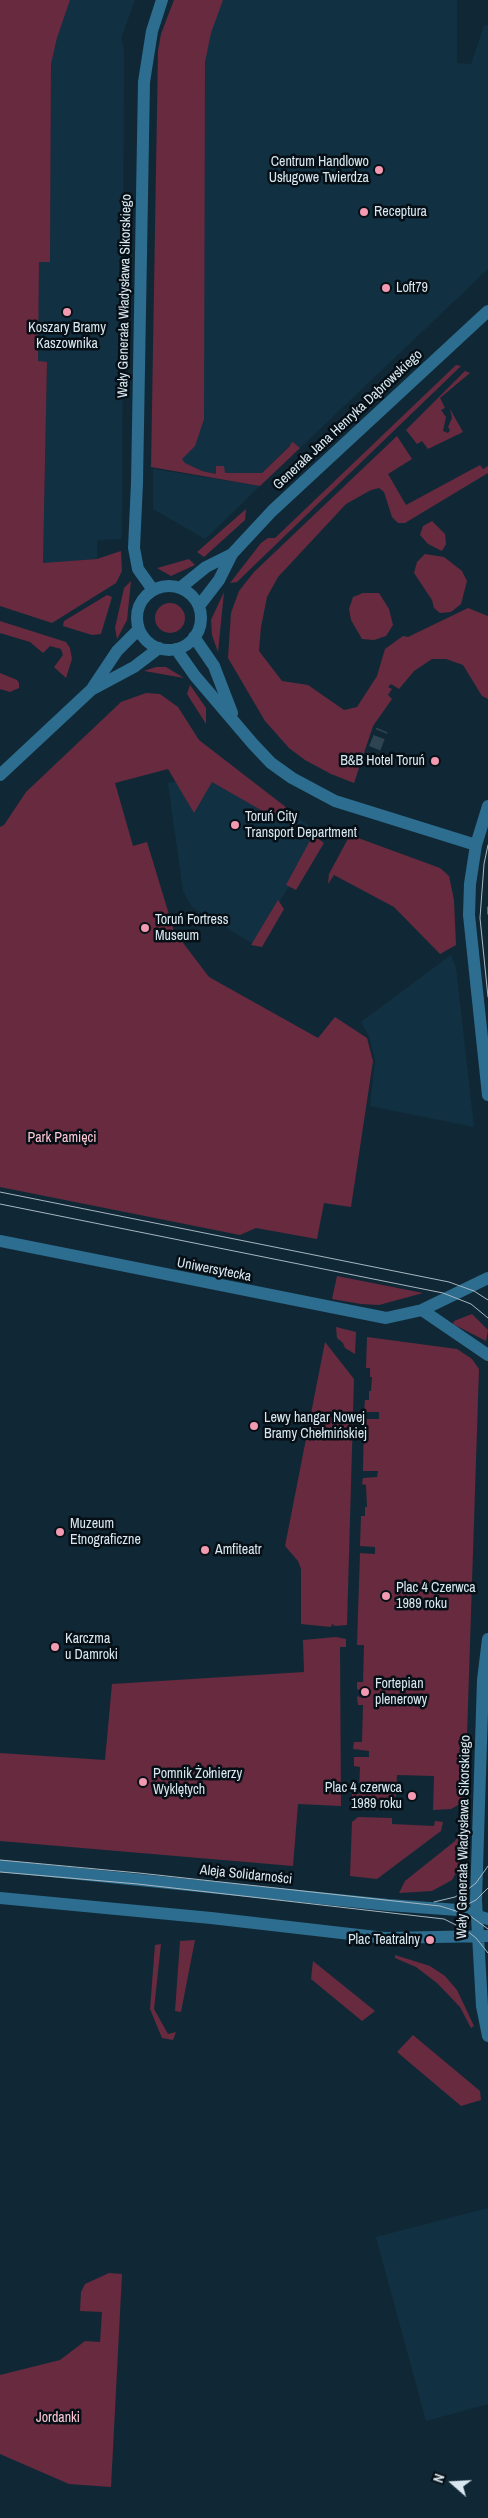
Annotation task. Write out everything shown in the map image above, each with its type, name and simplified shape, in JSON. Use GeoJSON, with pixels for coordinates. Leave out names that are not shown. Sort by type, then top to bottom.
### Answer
{"type":"FeatureCollection","features":[{"type":"Feature","properties":{"kind":"street","name":"Wały Generała Władysława Sikorskiego"},"geometry":{"type":"LineString","coordinates":[[153,590],[138,569],[134,548],[138,483],[144,82],[152,31],[162,0]]}},
{"type":"Feature","properties":{"kind":"street","name":"Generała Jana Henryka Dąbrowskiego"},"geometry":{"type":"LineString","coordinates":[[199,606],[219,580],[232,554],[272,511],[488,311]]}},
{"type":"Feature","properties":{"kind":"street","name":"Generała Jana Henryka Dąbrowskiego"},"geometry":{"type":"LineString","coordinates":[[180,588],[206,567],[232,554]]}},
{"type":"Feature","properties":{"kind":"street"},"geometry":{"type":"LineString","coordinates":[[171,586],[180,588],[191,595],[199,606],[201,617],[199,628],[194,637],[176,649],[159,648],[144,637],[139,629],[137,618],[139,607],[144,597],[153,590],[171,586]]}},
{"type":"Feature","properties":{"kind":"street"},"geometry":{"type":"LineString","coordinates":[[0,775],[91,690],[117,651],[139,629]]}},
{"type":"Feature","properties":{"kind":"street"},"geometry":{"type":"LineString","coordinates":[[194,637],[214,666],[234,720]]}},
{"type":"Feature","properties":{"kind":"street"},"geometry":{"type":"LineString","coordinates":[[91,690],[134,667],[159,648]]}},
{"type":"Feature","properties":{"kind":"street"},"geometry":{"type":"LineString","coordinates":[[176,649],[195,676],[272,763],[312,790],[354,807],[476,845]]}},
{"type":"Feature","properties":{"kind":"street"},"geometry":{"type":"LineString","coordinates":[[488,806],[476,845],[470,884],[469,915],[488,1095]]}},
{"type":"Feature","properties":{"kind":"street","name":"Uniwersytecka"},"geometry":{"type":"LineString","coordinates":[[0,1241],[386,1318],[422,1310],[488,1278]]}},
{"type":"Feature","properties":{"kind":"street"},"geometry":{"type":"LineString","coordinates":[[422,1310],[488,1355]]}},
{"type":"Feature","properties":{"kind":"street","name":"Wały Generała Władysława Sikorskiego"},"geometry":{"type":"LineString","coordinates":[[488,1639],[483,1680],[477,1808],[482,1916],[482,2006],[488,2036]]}},
{"type":"Feature","properties":{"kind":"street","name":"Aleja Solidarności"},"geometry":{"type":"LineString","coordinates":[[0,1866],[388,1905],[458,1910],[482,1916]]}},
{"type":"Feature","properties":{"kind":"street"},"geometry":{"type":"LineString","coordinates":[[0,1898],[211,1918],[385,1938],[482,1937]]}},
{"type":"Feature","properties":{"kind":"shaded area"},"geometry":{"type":"Polygon","coordinates":[[[70,0],[135,0],[121,38],[124,50],[122,528],[121,539],[97,540],[97,559],[43,564],[47,362],[38,362],[39,261],[50,261],[51,64],[57,38],[70,0]]]}},
{"type":"Feature","properties":{"kind":"shaded area"},"geometry":{"type":"Polygon","coordinates":[[[185,0],[457,0],[457,63],[471,64],[484,26],[488,25],[488,269],[300,448],[293,442],[262,473],[224,473],[224,466],[216,474],[202,471],[185,463],[174,449],[185,0]]]}},
{"type":"Feature","properties":{"kind":"shaded area"},"geometry":{"type":"Polygon","coordinates":[[[153,469],[260,486],[205,539],[153,509],[153,469]]]}},
{"type":"Feature","properties":{"kind":"shaded area"},"geometry":{"type":"Polygon","coordinates":[[[205,762],[272,798],[321,835],[253,944],[192,907],[183,891],[168,783],[185,780],[205,762]]]}},
{"type":"Feature","properties":{"kind":"shaded area"},"geometry":{"type":"Polygon","coordinates":[[[451,955],[456,968],[474,1127],[370,1106],[375,1060],[369,1036],[361,1022],[451,955]]]}},
{"type":"Feature","properties":{"kind":"shaded area"},"geometry":{"type":"Polygon","coordinates":[[[488,2208],[488,2404],[426,2421],[376,2237],[488,2208]]]}},
{"type":"Feature","properties":{"kind":"green space"},"geometry":{"type":"Polygon","coordinates":[[[0,0],[70,0],[57,38],[51,64],[50,262],[39,262],[38,361],[47,362],[43,563],[97,559],[121,551],[122,571],[116,583],[52,623],[0,606],[0,0]]]}},
{"type":"Feature","properties":{"kind":"green space"},"geometry":{"type":"Polygon","coordinates":[[[174,0],[223,0],[211,33],[205,62],[204,419],[195,446],[182,459],[185,463],[202,471],[216,474],[216,466],[224,466],[225,473],[262,473],[291,443],[293,442],[300,448],[260,486],[151,467],[158,51],[161,34],[174,0]]]}},
{"type":"Feature","properties":{"kind":"green space"},"geometry":{"type":"Polygon","coordinates":[[[456,365],[461,366],[237,582],[230,583],[261,543],[268,538],[275,538],[456,365]]]}},
{"type":"Feature","properties":{"kind":"green space"},"geometry":{"type":"Polygon","coordinates":[[[465,371],[470,373],[440,398],[445,408],[441,410],[446,417],[443,431],[448,433],[450,430],[448,427],[452,418],[450,409],[463,432],[428,449],[422,441],[417,444],[406,430],[465,371]]]}},
{"type":"Feature","properties":{"kind":"green space"},"geometry":{"type":"Polygon","coordinates":[[[397,436],[412,459],[388,474],[406,505],[480,465],[483,469],[488,466],[488,473],[405,523],[398,523],[392,517],[384,492],[379,488],[371,490],[346,504],[278,577],[267,597],[261,627],[259,651],[282,681],[308,685],[344,710],[357,707],[377,676],[385,649],[403,636],[408,637],[468,608],[488,616],[488,699],[482,696],[463,665],[446,659],[432,659],[414,671],[399,689],[391,684],[388,687],[392,689],[388,695],[392,699],[373,726],[354,783],[331,774],[305,760],[289,748],[265,721],[228,658],[231,613],[239,591],[254,572],[397,436]]]}},
{"type":"Feature","properties":{"kind":"green space"},"geometry":{"type":"Polygon","coordinates":[[[246,509],[245,520],[204,557],[197,552],[246,509]]]}},
{"type":"Feature","properties":{"kind":"green space"},"geometry":{"type":"Polygon","coordinates":[[[432,521],[445,534],[446,544],[442,551],[428,544],[420,535],[423,526],[432,521]]]}},
{"type":"Feature","properties":{"kind":"green space"},"geometry":{"type":"Polygon","coordinates":[[[425,554],[444,557],[462,571],[467,581],[461,604],[451,612],[440,613],[434,608],[432,600],[414,573],[417,562],[425,554]]]}},
{"type":"Feature","properties":{"kind":"green space"},"geometry":{"type":"Polygon","coordinates":[[[189,559],[195,565],[171,576],[157,568],[189,559]]]}},
{"type":"Feature","properties":{"kind":"green space"},"geometry":{"type":"Polygon","coordinates":[[[131,581],[127,620],[117,639],[115,628],[124,588],[131,581]]]}},
{"type":"Feature","properties":{"kind":"green space"},"geometry":{"type":"Polygon","coordinates":[[[224,592],[218,652],[212,635],[211,620],[224,592]]]}},
{"type":"Feature","properties":{"kind":"green space"},"geometry":{"type":"Polygon","coordinates":[[[363,593],[379,593],[389,609],[393,625],[386,636],[374,640],[362,639],[351,620],[349,609],[353,597],[363,593]]]}},
{"type":"Feature","properties":{"kind":"green space"},"geometry":{"type":"Polygon","coordinates":[[[107,595],[112,597],[101,634],[92,635],[63,626],[64,621],[107,595]]]}},
{"type":"Feature","properties":{"kind":"green space"},"geometry":{"type":"Polygon","coordinates":[[[170,603],[181,607],[185,618],[181,629],[170,633],[159,629],[155,618],[159,607],[170,603]]]}},
{"type":"Feature","properties":{"kind":"green space"},"geometry":{"type":"Polygon","coordinates":[[[0,621],[66,642],[70,648],[72,659],[66,678],[54,667],[63,655],[61,649],[50,646],[43,653],[30,642],[0,633],[0,621]]]}},
{"type":"Feature","properties":{"kind":"green space"},"geometry":{"type":"Polygon","coordinates":[[[156,667],[166,667],[184,678],[144,671],[156,667]]]}},
{"type":"Feature","properties":{"kind":"green space"},"geometry":{"type":"Polygon","coordinates":[[[0,673],[17,680],[19,688],[10,692],[0,689],[0,673]]]}},
{"type":"Feature","properties":{"kind":"green space"},"geometry":{"type":"Polygon","coordinates":[[[190,685],[206,708],[206,724],[187,694],[190,685]]]}},
{"type":"Feature","properties":{"kind":"green space","name":"Park Pamięci"},"geometry":{"type":"Polygon","coordinates":[[[146,693],[160,694],[178,707],[199,740],[287,808],[280,821],[212,782],[194,813],[168,769],[115,783],[133,846],[147,842],[174,931],[209,977],[318,1038],[335,1017],[367,1038],[373,1061],[351,1207],[324,1203],[317,1239],[256,1228],[240,1235],[0,1187],[0,827],[4,825],[26,792],[121,702],[146,693]]]}},
{"type":"Feature","properties":{"kind":"green space"},"geometry":{"type":"Polygon","coordinates":[[[313,835],[324,843],[296,890],[286,885],[313,835]]]}},
{"type":"Feature","properties":{"kind":"green space"},"geometry":{"type":"Polygon","coordinates":[[[350,835],[440,868],[449,876],[454,900],[456,945],[440,954],[394,907],[334,875],[328,884],[329,874],[350,835]]]}},
{"type":"Feature","properties":{"kind":"green space"},"geometry":{"type":"Polygon","coordinates":[[[278,900],[284,909],[262,947],[251,945],[278,900]]]}},
{"type":"Feature","properties":{"kind":"green space"},"geometry":{"type":"Polygon","coordinates":[[[337,1276],[423,1293],[379,1305],[332,1299],[337,1276]]]}},
{"type":"Feature","properties":{"kind":"green space"},"geometry":{"type":"Polygon","coordinates":[[[472,1314],[488,1330],[486,1341],[453,1324],[454,1321],[472,1314]]]}},
{"type":"Feature","properties":{"kind":"green space"},"geometry":{"type":"Polygon","coordinates":[[[336,1327],[356,1332],[355,1354],[345,1348],[343,1343],[337,1338],[336,1327]]]}},
{"type":"Feature","properties":{"kind":"green space"},"geometry":{"type":"Polygon","coordinates":[[[367,1337],[457,1349],[472,1359],[479,1369],[465,1796],[460,1804],[451,1809],[433,1810],[434,1776],[397,1775],[395,1807],[358,1806],[352,1800],[352,1794],[359,1794],[360,1767],[354,1766],[354,1757],[369,1757],[369,1751],[353,1749],[354,1742],[362,1742],[363,1705],[358,1705],[357,1696],[362,1698],[370,1696],[371,1690],[362,1691],[357,1689],[357,1682],[363,1682],[364,1645],[357,1645],[360,1553],[375,1554],[375,1547],[360,1546],[361,1516],[365,1516],[365,1507],[367,1507],[366,1485],[362,1484],[363,1478],[377,1477],[378,1471],[363,1471],[364,1419],[379,1419],[379,1412],[364,1412],[365,1400],[369,1400],[372,1377],[370,1377],[370,1368],[366,1368],[367,1337]]]}},
{"type":"Feature","properties":{"kind":"green space"},"geometry":{"type":"Polygon","coordinates":[[[325,1342],[354,1379],[347,1625],[335,1626],[332,1624],[331,1627],[301,1624],[301,1569],[298,1561],[285,1546],[325,1342]]]}},
{"type":"Feature","properties":{"kind":"green space"},"geometry":{"type":"Polygon","coordinates":[[[336,1637],[346,1639],[346,1647],[340,1647],[341,1806],[298,1804],[293,1866],[0,1841],[0,1753],[105,1760],[112,1684],[304,1672],[303,1640],[336,1637]]]}},
{"type":"Feature","properties":{"kind":"green space"},"geometry":{"type":"Polygon","coordinates":[[[358,1817],[392,1818],[392,1824],[434,1826],[435,1821],[443,1822],[441,1831],[377,1879],[350,1876],[352,1822],[358,1817]]]}},
{"type":"Feature","properties":{"kind":"green space"},"geometry":{"type":"Polygon","coordinates":[[[463,1827],[466,1828],[463,1853],[460,1866],[452,1880],[432,1891],[399,1893],[405,1881],[455,1841],[463,1827]]]}},
{"type":"Feature","properties":{"kind":"green space"},"geometry":{"type":"Polygon","coordinates":[[[195,1940],[181,2012],[175,2011],[180,1941],[195,1940]]]}},
{"type":"Feature","properties":{"kind":"green space"},"geometry":{"type":"Polygon","coordinates":[[[161,1944],[154,2009],[168,2034],[176,2032],[173,2040],[162,2038],[150,2009],[155,1945],[161,1944]]]}},
{"type":"Feature","properties":{"kind":"green space"},"geometry":{"type":"Polygon","coordinates":[[[395,1955],[430,1966],[445,1976],[457,1990],[474,2026],[471,2028],[460,2007],[437,1983],[416,1967],[395,1958],[395,1955]]]}},
{"type":"Feature","properties":{"kind":"green space"},"geometry":{"type":"Polygon","coordinates":[[[313,1961],[375,2011],[362,2021],[311,1979],[313,1961]]]}},
{"type":"Feature","properties":{"kind":"green space"},"geometry":{"type":"Polygon","coordinates":[[[413,2035],[480,2091],[481,2100],[461,2106],[397,2052],[413,2035]]]}},
{"type":"Feature","properties":{"kind":"green space","name":"Jordanki"},"geometry":{"type":"Polygon","coordinates":[[[109,2273],[122,2274],[111,2487],[69,2484],[0,2454],[0,2375],[60,2360],[85,2341],[100,2342],[102,2312],[80,2311],[81,2292],[85,2284],[109,2273]]]}},
{"type":"Feature","properties":{"kind":"tunnel"},"geometry":{"type":"LineString","coordinates":[[368,765],[382,730]]}},
{"type":"Feature","properties":{"kind":"tram line"},"geometry":{"type":"LineString","coordinates":[[488,845],[484,864],[480,918],[488,997]]}},
{"type":"Feature","properties":{"kind":"tram line"},"geometry":{"type":"LineString","coordinates":[[488,907],[488,914]]}},
{"type":"Feature","properties":{"kind":"tram line"},"geometry":{"type":"LineString","coordinates":[[0,1192],[449,1282],[474,1291],[488,1300]]}},
{"type":"Feature","properties":{"kind":"tram line"},"geometry":{"type":"LineString","coordinates":[[0,1204],[443,1293],[471,1304],[488,1318]]}},
{"type":"Feature","properties":{"kind":"tram line"},"geometry":{"type":"LineString","coordinates":[[0,1860],[139,1873],[440,1906],[469,1915],[488,1929]]}},
{"type":"Feature","properties":{"kind":"tram line"},"geometry":{"type":"LineString","coordinates":[[434,1902],[455,1897],[467,1890],[476,1883],[488,1866]]}},
{"type":"Feature","properties":{"kind":"tram line"},"geometry":{"type":"LineString","coordinates":[[0,1872],[138,1884],[444,1919],[466,1930],[476,1938],[488,1953]]}},
{"type":"Feature","properties":{"kind":"tram line"},"geometry":{"type":"LineString","coordinates":[[454,1911],[476,1900],[488,1888]]}},
{"type":"Feature","properties":{"kind":"place","name":"Centrum Handlowo Usługowe Twierdza"},"geometry":{"type":"Point","coordinates":[379,170]}},
{"type":"Feature","properties":{"kind":"place","name":"Receptura"},"geometry":{"type":"Point","coordinates":[364,212]}},
{"type":"Feature","properties":{"kind":"place","name":"Loft79"},"geometry":{"type":"Point","coordinates":[386,288]}},
{"type":"Feature","properties":{"kind":"place","name":"Koszary Bramy Kaszownika"},"geometry":{"type":"Point","coordinates":[67,312]}},
{"type":"Feature","properties":{"kind":"place","name":"B&B Hotel Toruń"},"geometry":{"type":"Point","coordinates":[435,761]}},
{"type":"Feature","properties":{"kind":"place","name":"Toruń City Transport Department"},"geometry":{"type":"Point","coordinates":[235,825]}},
{"type":"Feature","properties":{"kind":"place","name":"Toruń Fortress Museum"},"geometry":{"type":"Point","coordinates":[145,928]}},
{"type":"Feature","properties":{"kind":"place","name":"Lewy hangar Nowej Bramy Chełmińskiej"},"geometry":{"type":"Point","coordinates":[254,1426]}},
{"type":"Feature","properties":{"kind":"place","name":"Muzeum Etnograficzne"},"geometry":{"type":"Point","coordinates":[60,1532]}},
{"type":"Feature","properties":{"kind":"place","name":"Amfiteatr"},"geometry":{"type":"Point","coordinates":[205,1550]}},
{"type":"Feature","properties":{"kind":"place","name":"Plac 4 Czerwca 1989 roku"},"geometry":{"type":"Point","coordinates":[386,1596]}},
{"type":"Feature","properties":{"kind":"place","name":"Karczma u Damroki"},"geometry":{"type":"Point","coordinates":[55,1647]}},
{"type":"Feature","properties":{"kind":"place","name":"Fortepian plenerowy"},"geometry":{"type":"Point","coordinates":[365,1692]}},
{"type":"Feature","properties":{"kind":"place","name":"Pomnik Żołnierzy Wyklętych"},"geometry":{"type":"Point","coordinates":[143,1782]}},
{"type":"Feature","properties":{"kind":"place","name":"Plac 4 czerwca 1989 roku"},"geometry":{"type":"Point","coordinates":[412,1796]}},
{"type":"Feature","properties":{"kind":"place","name":"Plac Teatralny"},"geometry":{"type":"Point","coordinates":[430,1940]}}]}
